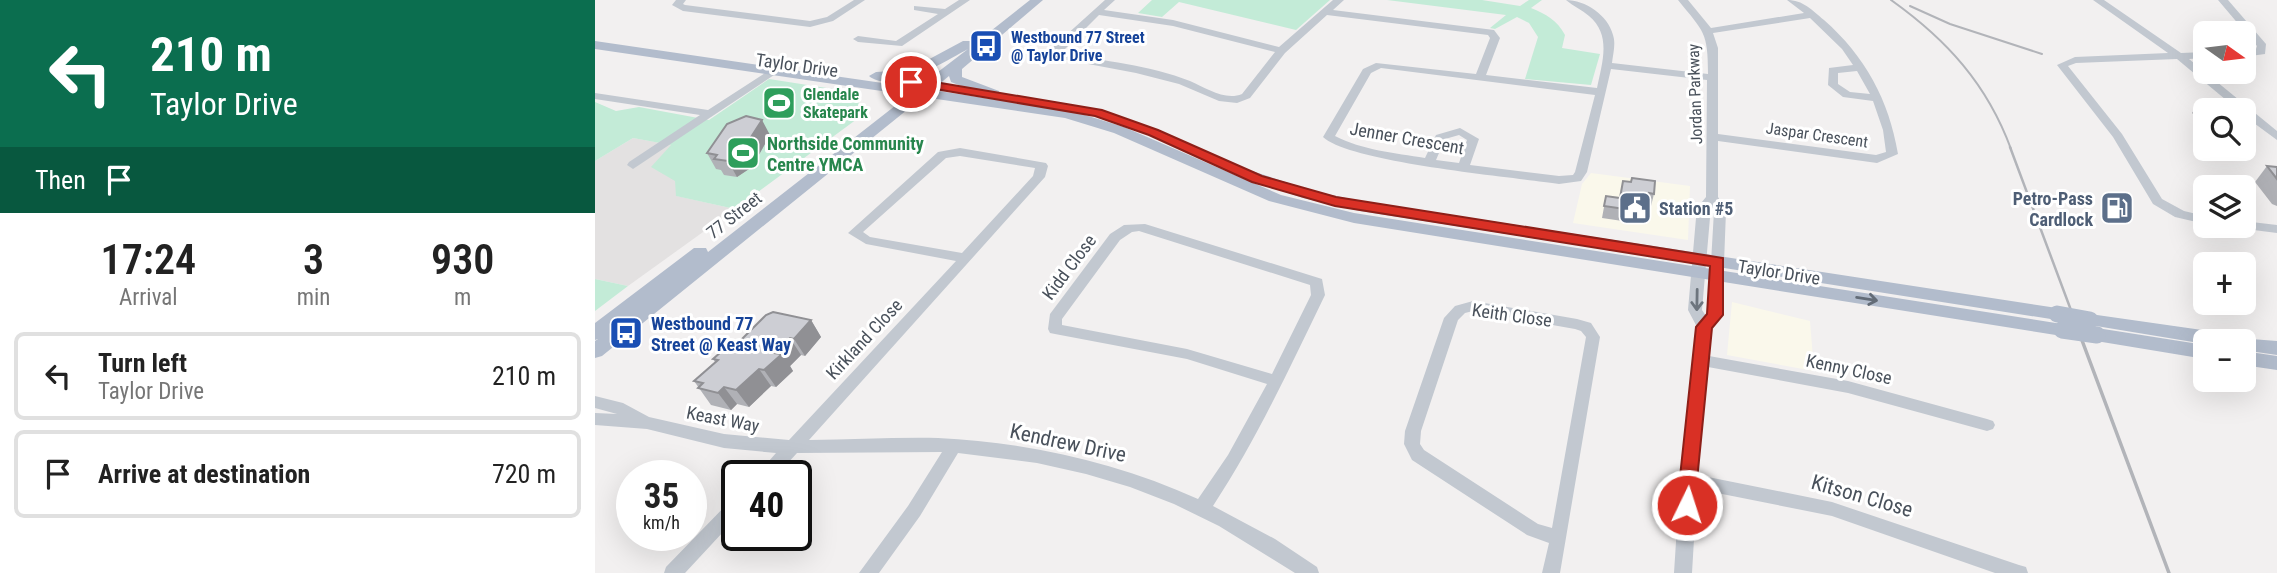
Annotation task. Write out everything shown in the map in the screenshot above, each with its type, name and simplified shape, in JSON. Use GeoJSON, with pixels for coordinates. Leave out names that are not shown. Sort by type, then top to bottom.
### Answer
{"type":"FeatureCollection","features":[{"type":"Feature","properties":{"kind":"main road"},"geometry":{"type":"LineString","coordinates":[[920,87],[1024,0]]}},
{"type":"Feature","properties":{"kind":"main road"},"geometry":{"type":"LineString","coordinates":[[920,87],[962,60],[1037,0]]}},
{"type":"Feature","properties":{"kind":"main road","name":"Taylor Drive"},"geometry":{"type":"LineString","coordinates":[[595,37],[876,76],[967,98],[1041,109],[1093,121],[1256,191],[1316,209],[1698,265]]}},
{"type":"Feature","properties":{"kind":"main road"},"geometry":{"type":"LineString","coordinates":[[876,76],[912,74],[970,43]]}},
{"type":"Feature","properties":{"kind":"main road","name":"Taylor Drive"},"geometry":{"type":"LineString","coordinates":[[595,45],[840,80],[994,94],[1075,107],[1119,119],[1257,179],[1335,201],[1717,269],[2094,327],[2193,337]]}},
{"type":"Feature","properties":{"kind":"main road"},"geometry":{"type":"LineString","coordinates":[[962,60],[955,69],[955,79],[994,94]]}},
{"type":"Feature","properties":{"kind":"main road"},"geometry":{"type":"LineString","coordinates":[[840,80],[884,97],[884,104],[867,129]]}},
{"type":"Feature","properties":{"kind":"main road","name":"77 Street"},"geometry":{"type":"LineString","coordinates":[[595,351],[920,87]]}},
{"type":"Feature","properties":{"kind":"main road"},"geometry":{"type":"LineString","coordinates":[[867,129],[928,102],[967,98]]}},
{"type":"Feature","properties":{"kind":"main road","name":"77 Street"},"geometry":{"type":"LineString","coordinates":[[595,333],[867,129]]}},
{"type":"Feature","properties":{"kind":"main road","name":"Taylor Drive"},"geometry":{"type":"LineString","coordinates":[[2094,327],[2193,349]]}},
{"type":"Feature","properties":{"kind":"main road"},"geometry":{"type":"LineString","coordinates":[[2256,345],[2277,348]]}},
{"type":"Feature","properties":{"kind":"main road"},"geometry":{"type":"LineString","coordinates":[[2256,360],[2277,363]]}},
{"type":"Feature","properties":{"kind":"street"},"geometry":{"type":"LineString","coordinates":[[681,0],[677,5],[683,8],[810,24],[825,21],[860,0]]}},
{"type":"Feature","properties":{"kind":"street"},"geometry":{"type":"LineString","coordinates":[[858,39],[898,44],[965,0]]}},
{"type":"Feature","properties":{"kind":"street"},"geometry":{"type":"LineString","coordinates":[[1110,0],[1055,55],[1159,76],[1232,100],[1246,96],[1281,51],[1339,0]]}},
{"type":"Feature","properties":{"kind":"street","name":"Jenner Crescent"},"geometry":{"type":"LineString","coordinates":[[1571,0],[1590,11],[1605,26],[1610,40],[1607,62],[1600,92],[1581,172],[1577,178],[1559,180],[1430,161],[1336,143],[1329,135],[1367,71],[1375,66],[1600,92]]}},
{"type":"Feature","properties":{"kind":"street","name":"Jordan Parkway"},"geometry":{"type":"LineString","coordinates":[[1683,0],[1709,31],[1713,48],[1712,197],[1720,211],[1715,315],[1704,327],[1695,310],[1703,208],[1712,197]]}},
{"type":"Feature","properties":{"kind":"street","name":"Jaspar Crescent"},"geometry":{"type":"LineString","coordinates":[[1714,137],[1884,159],[1892,154],[1877,98],[1861,66],[1833,33],[1792,0]]}},
{"type":"Feature","properties":{"kind":"street"},"geometry":{"type":"LineString","coordinates":[[2098,0],[2179,56],[2277,137]]}},
{"type":"Feature","properties":{"kind":"street"},"geometry":{"type":"LineString","coordinates":[[2223,0],[2240,21]]}},
{"type":"Feature","properties":{"kind":"street"},"geometry":{"type":"LineString","coordinates":[[917,8],[948,12]]}},
{"type":"Feature","properties":{"kind":"street"},"geometry":{"type":"LineString","coordinates":[[1097,12],[1173,23],[1281,51]]}},
{"type":"Feature","properties":{"kind":"street"},"geometry":{"type":"LineString","coordinates":[[1325,12],[1491,32],[1495,38],[1480,77]]}},
{"type":"Feature","properties":{"kind":"street"},"geometry":{"type":"LineString","coordinates":[[1709,31],[1729,31],[1812,15]]}},
{"type":"Feature","properties":{"kind":"street"},"geometry":{"type":"LineString","coordinates":[[2256,40],[2262,47],[2256,53]]}},
{"type":"Feature","properties":{"kind":"street"},"geometry":{"type":"LineString","coordinates":[[2193,55],[2075,60],[2062,65],[2113,129],[2157,201],[2180,214],[2193,217]]}},
{"type":"Feature","properties":{"kind":"street"},"geometry":{"type":"LineString","coordinates":[[1607,62],[1713,75]]}},
{"type":"Feature","properties":{"kind":"street"},"geometry":{"type":"LineString","coordinates":[[1861,66],[1833,70],[1833,85],[1847,94],[1877,98]]}},
{"type":"Feature","properties":{"kind":"street"},"geometry":{"type":"LineString","coordinates":[[633,165],[773,71]]}},
{"type":"Feature","properties":{"kind":"street"},"geometry":{"type":"LineString","coordinates":[[595,96],[707,113]]}},
{"type":"Feature","properties":{"kind":"street"},"geometry":{"type":"LineString","coordinates":[[1430,161],[1440,137],[1460,131],[1473,139],[1464,166]]}},
{"type":"Feature","properties":{"kind":"street","name":"Kirkland Close"},"geometry":{"type":"LineString","coordinates":[[780,460],[792,447],[965,258],[1039,177],[1042,166],[960,152],[943,155],[855,233],[866,240],[965,258]]}},
{"type":"Feature","properties":{"kind":"street"},"geometry":{"type":"LineString","coordinates":[[2256,227],[2277,229]]}},
{"type":"Feature","properties":{"kind":"street","name":"Kidd Close"},"geometry":{"type":"LineString","coordinates":[[1202,508],[1234,460],[1276,380],[1318,295],[1317,282],[1145,228],[1129,228],[1115,237],[1053,322],[1059,332],[1187,354],[1276,380]]}},
{"type":"Feature","properties":{"kind":"street","name":"Keith Close"},"geometry":{"type":"LineString","coordinates":[[1551,573],[1559,538],[1593,337],[1586,327],[1577,324],[1473,306],[1460,309],[1451,318],[1413,431],[1414,449],[1418,455],[1533,530],[1559,538]]}},
{"type":"Feature","properties":{"kind":"street"},"geometry":{"type":"LineString","coordinates":[[1683,573],[1704,327]]}},
{"type":"Feature","properties":{"kind":"street","name":"Kenny Close"},"geometry":{"type":"LineString","coordinates":[[1700,360],[1848,387],[1987,425]]}},
{"type":"Feature","properties":{"kind":"street","name":"Keast Way"},"geometry":{"type":"LineString","coordinates":[[595,402],[617,407],[647,423]]}},
{"type":"Feature","properties":{"kind":"street","name":"Keast Way"},"geometry":{"type":"LineString","coordinates":[[595,419],[647,423],[724,441],[792,447]]}},
{"type":"Feature","properties":{"kind":"street"},"geometry":{"type":"LineString","coordinates":[[868,573],[908,519],[954,446]]}},
{"type":"Feature","properties":{"kind":"street","name":"Kendrew Drive"},"geometry":{"type":"LineString","coordinates":[[792,447],[954,446],[1040,457],[1093,468],[1202,508],[1255,537],[1310,573]]}},
{"type":"Feature","properties":{"kind":"street","name":"Kitson Close"},"geometry":{"type":"LineString","coordinates":[[1689,480],[1832,509],[2018,573]]}},
{"type":"Feature","properties":{"kind":"street"},"geometry":{"type":"LineString","coordinates":[[673,573],[721,522]]}},
{"type":"Feature","properties":{"kind":"shaded area"},"geometry":{"type":"Polygon","coordinates":[[[633,138],[672,145],[677,196],[735,209],[628,286],[595,279],[595,161],[633,138]]]}},
{"type":"Feature","properties":{"kind":"shaded area"},"geometry":{"type":"Polygon","coordinates":[[[1591,173],[1690,186],[1688,240],[1573,223],[1582,184],[1591,173]]]}},
{"type":"Feature","properties":{"kind":"shaded area"},"geometry":{"type":"Polygon","coordinates":[[[1732,302],[1810,321],[1814,371],[1727,355],[1732,302]]]}},
{"type":"Feature","properties":{"kind":"green space"},"geometry":{"type":"Polygon","coordinates":[[[1152,0],[1330,0],[1296,30],[1179,2],[1162,17],[1138,13],[1152,0]]]}},
{"type":"Feature","properties":{"kind":"green space"},"geometry":{"type":"Polygon","coordinates":[[[1387,0],[1482,0],[1520,6],[1529,0],[1542,0],[1531,8],[1555,21],[1565,35],[1562,48],[1600,54],[1591,85],[1525,79],[1538,37],[1529,23],[1517,17],[1495,29],[1490,28],[1506,15],[1387,0]]]}},
{"type":"Feature","properties":{"kind":"green space"},"geometry":{"type":"Polygon","coordinates":[[[769,79],[846,91],[859,100],[857,119],[735,209],[676,196],[675,181],[651,167],[671,145],[633,138],[595,161],[595,102],[616,111],[639,107],[709,120],[769,79]]]}},
{"type":"Feature","properties":{"kind":"green space"},"geometry":{"type":"Polygon","coordinates":[[[595,279],[628,286],[595,311],[595,279]]]}},
{"type":"Feature","properties":{"kind":"building"},"geometry":{"type":"Polygon","coordinates":[[[746,116],[762,120],[742,151],[728,161],[714,159],[717,155],[707,153],[727,124],[746,116]]]}},
{"type":"Feature","properties":{"kind":"building"},"geometry":{"type":"Polygon","coordinates":[[[2267,166],[2277,167],[2277,179],[2267,166]]]}},
{"type":"Feature","properties":{"kind":"building"},"geometry":{"type":"Polygon","coordinates":[[[1632,178],[1655,181],[1654,194],[1649,193],[1645,212],[1604,206],[1606,196],[1620,198],[1623,181],[1631,182],[1632,178]]]}},
{"type":"Feature","properties":{"kind":"building"},"geometry":{"type":"Polygon","coordinates":[[[773,312],[811,320],[794,339],[790,338],[774,353],[782,354],[764,370],[759,369],[736,390],[724,387],[718,393],[698,388],[703,383],[694,381],[718,360],[713,359],[730,344],[736,345],[766,315],[773,312]]]}},
{"type":"Feature","properties":{"kind":"railway"},"geometry":{"type":"LineString","coordinates":[[1891,0],[1930,31],[1963,65],[1990,104],[2011,149]]}},
{"type":"Feature","properties":{"kind":"railway"},"geometry":{"type":"LineString","coordinates":[[1910,6],[1950,24],[2042,54]]}},
{"type":"Feature","properties":{"kind":"railway"},"geometry":{"type":"LineString","coordinates":[[2010,147],[2081,337]]}},
{"type":"Feature","properties":{"kind":"railway"},"geometry":{"type":"LineString","coordinates":[[2080,335],[2169,573]]}},
{"type":"Feature","properties":{"kind":"place","name":"Westbound 77 Street @ Taylor Drive"},"geometry":{"type":"Point","coordinates":[986,46]}},
{"type":"Feature","properties":{"kind":"place","name":"Glendale Skatepark"},"geometry":{"type":"Point","coordinates":[779,103]}},
{"type":"Feature","properties":{"kind":"place","name":"Northside Community Centre YMCA"},"geometry":{"type":"Point","coordinates":[743,153]}},
{"type":"Feature","properties":{"kind":"place","name":"Station #5"},"geometry":{"type":"Point","coordinates":[1635,208]}},
{"type":"Feature","properties":{"kind":"place","name":"Petro-Pass Cardlock"},"geometry":{"type":"Point","coordinates":[2117,208]}},
{"type":"Feature","properties":{"kind":"place","name":"Westbound 77 Street @ Keast Way"},"geometry":{"type":"Point","coordinates":[626,333]}},
{"type":"Feature","properties":{"kind":"route"},"geometry":{"type":"LineString","coordinates":[[911,82],[1046,102],[1098,113],[1154,132],[1257,179],[1335,201],[1718,262],[1715,315],[1704,327],[1687,505]]}}]}
